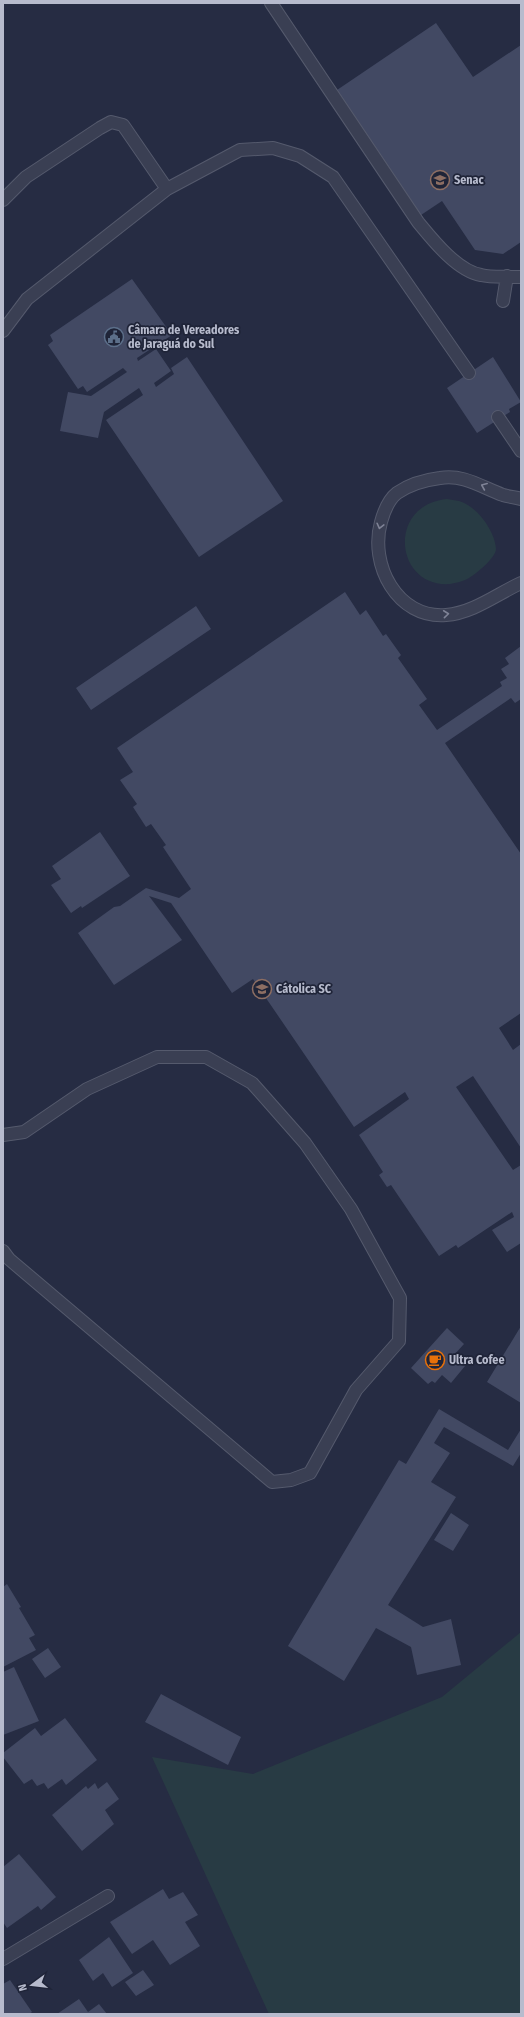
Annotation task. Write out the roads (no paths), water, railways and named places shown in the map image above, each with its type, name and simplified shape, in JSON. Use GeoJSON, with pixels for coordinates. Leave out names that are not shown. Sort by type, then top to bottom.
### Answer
{"type":"FeatureCollection","features":[{"type":"Feature","properties":{"kind":"street"},"geometry":{"type":"LineString","coordinates":[[271,3],[418,222],[436,244],[459,264],[480,275],[521,277]]}},
{"type":"Feature","properties":{"kind":"street"},"geometry":{"type":"LineString","coordinates":[[3,200],[26,177],[111,122],[123,125],[167,189]]}},
{"type":"Feature","properties":{"kind":"street"},"geometry":{"type":"LineString","coordinates":[[3,331],[27,299],[167,189],[240,150],[273,148],[300,156],[334,178],[469,373]]}},
{"type":"Feature","properties":{"kind":"street"},"geometry":{"type":"LineString","coordinates":[[503,301],[507,276]]}},
{"type":"Feature","properties":{"kind":"street"},"geometry":{"type":"LineString","coordinates":[[498,417],[521,451]]}},
{"type":"Feature","properties":{"kind":"street"},"geometry":{"type":"LineString","coordinates":[[521,499],[504,495],[462,478],[441,478],[417,482],[396,494],[384,509],[378,532],[379,559],[388,584],[408,606],[426,615],[446,615],[468,610],[521,583]]}},
{"type":"Feature","properties":{"kind":"street"},"geometry":{"type":"LineString","coordinates":[[3,1135],[24,1132],[87,1089],[157,1057],[206,1057],[252,1083],[306,1143],[351,1209],[400,1298],[399,1341],[356,1390],[310,1473],[291,1480],[272,1482],[9,1259],[3,1251]]}},
{"type":"Feature","properties":{"kind":"street"},"geometry":{"type":"LineString","coordinates":[[3,1959],[108,1896]]}},
{"type":"Feature","properties":{"kind":"place","name":"Senac"},"geometry":{"type":"Point","coordinates":[440,180]}},
{"type":"Feature","properties":{"kind":"place","name":"Câmara de Vereadores de Jaraguá do Sul"},"geometry":{"type":"Point","coordinates":[114,337]}},
{"type":"Feature","properties":{"kind":"place","name":"Cátolica SC"},"geometry":{"type":"Point","coordinates":[262,989]}},
{"type":"Feature","properties":{"kind":"place","name":"Ultra Cofee"},"geometry":{"type":"Point","coordinates":[435,1360]}}]}
